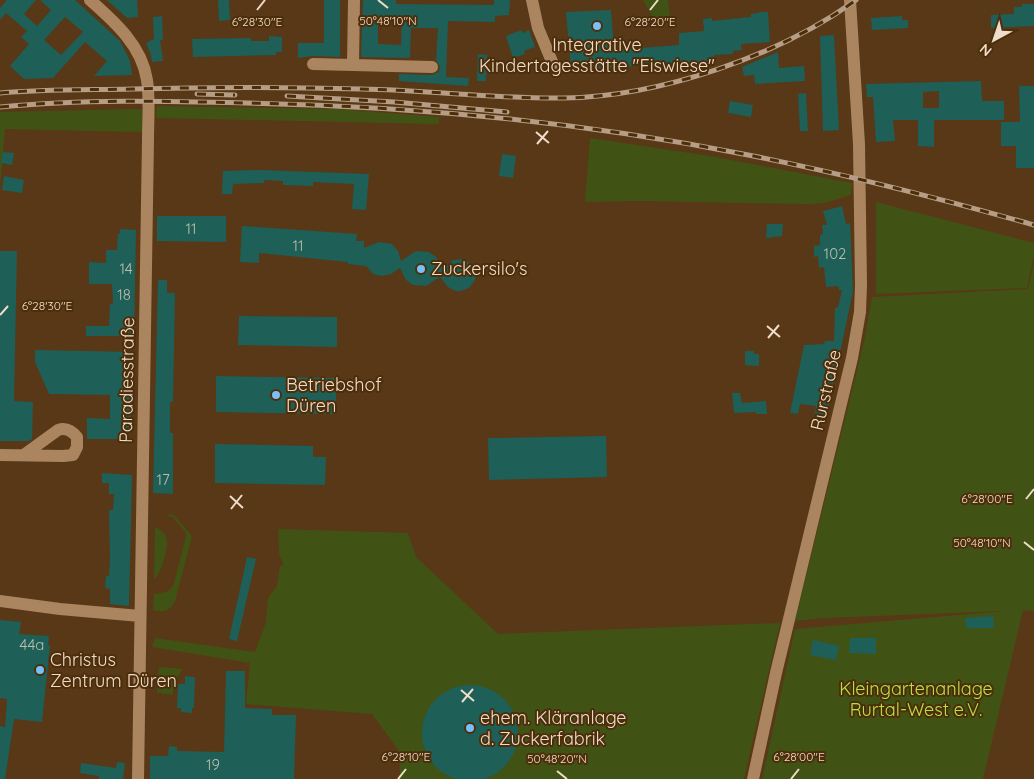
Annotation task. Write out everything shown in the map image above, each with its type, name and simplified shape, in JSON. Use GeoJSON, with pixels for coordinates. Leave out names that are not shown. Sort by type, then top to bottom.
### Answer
{"type":"FeatureCollection","features":[{"type":"Feature","properties":{"kind":"street"},"geometry":{"type":"LineString","coordinates":[[353,65],[354,0]]}},
{"type":"Feature","properties":{"kind":"street"},"geometry":{"type":"LineString","coordinates":[[532,0],[538,28],[553,64]]}},
{"type":"Feature","properties":{"kind":"street","name":"Rurstraße"},"geometry":{"type":"LineString","coordinates":[[753,779],[776,673],[852,358],[860,312],[859,144],[850,0]]}},
{"type":"Feature","properties":{"kind":"street","name":"Paradiesstraße"},"geometry":{"type":"LineString","coordinates":[[91,1],[125,33],[143,64],[148,82],[138,779]]}},
{"type":"Feature","properties":{"kind":"street"},"geometry":{"type":"LineString","coordinates":[[313,64],[432,67]]}},
{"type":"Feature","properties":{"kind":"street"},"geometry":{"type":"LineString","coordinates":[[0,454],[24,454]]}},
{"type":"Feature","properties":{"kind":"street"},"geometry":{"type":"LineString","coordinates":[[0,601],[60,609],[140,616]]}},
{"type":"Feature","properties":{"kind":"green space"},"geometry":{"type":"Polygon","coordinates":[[[643,0],[668,0],[670,17],[654,19],[643,0]]]}},
{"type":"Feature","properties":{"kind":"green space"},"geometry":{"type":"Polygon","coordinates":[[[157,106],[336,109],[439,117],[439,124],[156,118],[157,106]]]}},
{"type":"Feature","properties":{"kind":"green space"},"geometry":{"type":"Polygon","coordinates":[[[142,109],[143,132],[5,129],[0,188],[0,112],[142,109]]]}},
{"type":"Feature","properties":{"kind":"green space"},"geometry":{"type":"Polygon","coordinates":[[[590,138],[710,156],[852,183],[851,195],[824,203],[810,204],[585,202],[590,138]]]}},
{"type":"Feature","properties":{"kind":"green space"},"geometry":{"type":"Polygon","coordinates":[[[876,202],[1034,243],[1034,256],[1027,288],[876,294],[876,202]]]}},
{"type":"Feature","properties":{"kind":"green space","name":"Kleingartenanlage Rurtal-West e.V."},"geometry":{"type":"Polygon","coordinates":[[[1034,262],[1034,611],[1023,610],[983,779],[762,779],[795,629],[1005,611],[823,618],[795,621],[865,338],[872,297],[1028,289],[1034,262]]]}},
{"type":"Feature","properties":{"kind":"green space"},"geometry":{"type":"Polygon","coordinates":[[[168,514],[174,515],[192,536],[175,601],[169,609],[160,611],[153,610],[154,594],[166,592],[173,587],[186,536],[186,533],[173,517],[168,516],[168,514]]]}},
{"type":"Feature","properties":{"kind":"green space"},"geometry":{"type":"Polygon","coordinates":[[[155,527],[164,533],[167,542],[165,557],[157,577],[154,579],[155,527]]]}},
{"type":"Feature","properties":{"kind":"green space"},"geometry":{"type":"Polygon","coordinates":[[[278,529],[408,533],[416,557],[498,634],[780,623],[744,779],[400,779],[399,751],[372,714],[246,704],[250,663],[152,647],[155,638],[255,652],[266,622],[268,598],[277,586],[280,566],[284,565],[279,554],[278,529]]]}},
{"type":"Feature","properties":{"kind":"green space"},"geometry":{"type":"Polygon","coordinates":[[[159,667],[183,669],[174,681],[173,695],[157,693],[159,667]]]}},
{"type":"Feature","properties":{"kind":"building"},"geometry":{"type":"Polygon","coordinates":[[[7,0],[36,0],[24,14],[37,26],[51,10],[40,0],[75,0],[120,41],[130,61],[132,75],[94,76],[107,61],[85,42],[53,78],[24,79],[10,66],[29,44],[21,37],[27,31],[6,13],[0,20],[0,8],[7,0]],[[65,17],[44,40],[61,55],[83,32],[65,17]]]}},
{"type":"Feature","properties":{"kind":"building"},"geometry":{"type":"Polygon","coordinates":[[[107,0],[137,0],[138,17],[127,18],[107,0]]]}},
{"type":"Feature","properties":{"kind":"building"},"geometry":{"type":"Polygon","coordinates":[[[218,0],[229,0],[230,20],[219,21],[218,0]]]}},
{"type":"Feature","properties":{"kind":"building"},"geometry":{"type":"Polygon","coordinates":[[[324,0],[340,0],[340,57],[313,56],[298,58],[298,43],[324,43],[324,0]]]}},
{"type":"Feature","properties":{"kind":"building"},"geometry":{"type":"Polygon","coordinates":[[[363,0],[396,0],[396,4],[494,5],[494,0],[510,0],[509,15],[495,16],[495,22],[448,21],[446,77],[469,78],[468,86],[399,81],[399,74],[432,75],[439,72],[440,67],[436,60],[438,28],[411,28],[410,58],[361,57],[363,0]],[[378,20],[378,44],[401,45],[402,20],[378,20]]]}},
{"type":"Feature","properties":{"kind":"building"},"geometry":{"type":"Polygon","coordinates":[[[1022,4],[1034,4],[1034,26],[991,28],[991,15],[1014,14],[1014,7],[1022,7],[1022,4]]]}},
{"type":"Feature","properties":{"kind":"building"},"geometry":{"type":"Polygon","coordinates":[[[611,10],[614,50],[679,45],[679,33],[704,31],[703,19],[712,18],[712,21],[751,17],[751,14],[759,12],[768,12],[770,42],[741,44],[742,50],[733,51],[733,54],[714,55],[714,61],[571,70],[566,12],[611,10]]]}},
{"type":"Feature","properties":{"kind":"building"},"geometry":{"type":"Polygon","coordinates":[[[162,16],[163,40],[160,40],[163,61],[152,62],[146,43],[154,39],[153,17],[162,16]]]}},
{"type":"Feature","properties":{"kind":"building"},"geometry":{"type":"Polygon","coordinates":[[[902,16],[902,20],[908,20],[908,28],[872,30],[871,18],[902,16]]]}},
{"type":"Feature","properties":{"kind":"building"},"geometry":{"type":"Polygon","coordinates":[[[521,30],[523,33],[529,30],[535,47],[524,51],[525,54],[513,58],[506,36],[521,30]]]}},
{"type":"Feature","properties":{"kind":"building"},"geometry":{"type":"Polygon","coordinates":[[[834,35],[839,130],[823,131],[820,36],[834,35]]]}},
{"type":"Feature","properties":{"kind":"building"},"geometry":{"type":"Polygon","coordinates":[[[269,36],[282,37],[282,52],[276,52],[276,55],[193,57],[192,39],[251,38],[251,41],[269,41],[269,36]]]}},
{"type":"Feature","properties":{"kind":"building"},"geometry":{"type":"Polygon","coordinates":[[[778,52],[779,68],[804,66],[805,81],[755,84],[754,75],[744,76],[742,67],[778,52]]]}},
{"type":"Feature","properties":{"kind":"building"},"geometry":{"type":"Polygon","coordinates":[[[478,54],[487,55],[486,81],[477,81],[478,54]]]}},
{"type":"Feature","properties":{"kind":"building"},"geometry":{"type":"Polygon","coordinates":[[[981,81],[982,101],[1004,101],[1004,120],[934,120],[934,147],[918,146],[918,120],[893,120],[895,141],[876,142],[873,97],[867,97],[866,84],[981,81]],[[939,91],[923,92],[923,108],[939,108],[939,91]]]}},
{"type":"Feature","properties":{"kind":"building"},"geometry":{"type":"Polygon","coordinates":[[[1019,86],[1034,86],[1034,168],[1016,168],[1016,146],[1001,146],[1001,122],[1020,122],[1019,86]]]}},
{"type":"Feature","properties":{"kind":"building"},"geometry":{"type":"Polygon","coordinates":[[[806,93],[808,131],[800,131],[798,94],[806,93]]]}},
{"type":"Feature","properties":{"kind":"building"},"geometry":{"type":"Polygon","coordinates":[[[730,101],[753,105],[751,117],[728,113],[730,101]]]}},
{"type":"Feature","properties":{"kind":"building"},"geometry":{"type":"Polygon","coordinates":[[[3,152],[14,153],[12,165],[1,163],[3,152]]]}},
{"type":"Feature","properties":{"kind":"building"},"geometry":{"type":"Polygon","coordinates":[[[502,154],[516,156],[513,178],[499,176],[502,154]]]}},
{"type":"Feature","properties":{"kind":"building"},"geometry":{"type":"Polygon","coordinates":[[[260,170],[369,174],[366,210],[352,209],[354,184],[313,182],[313,186],[283,185],[283,181],[264,180],[264,183],[233,184],[232,194],[222,194],[223,171],[260,170]]]}},
{"type":"Feature","properties":{"kind":"building"},"geometry":{"type":"Polygon","coordinates":[[[4,176],[24,180],[22,193],[2,190],[4,176]]]}},
{"type":"Feature","properties":{"kind":"building"},"geometry":{"type":"Polygon","coordinates":[[[842,206],[846,224],[850,223],[853,291],[827,415],[820,416],[815,414],[816,406],[800,404],[798,414],[790,413],[804,345],[824,344],[825,341],[834,341],[835,308],[838,307],[842,290],[839,290],[838,286],[826,287],[824,267],[819,268],[818,256],[814,257],[814,246],[820,245],[820,235],[823,234],[822,225],[827,225],[823,211],[842,206]]]}},
{"type":"Feature","properties":{"kind":"building"},"geometry":{"type":"Polygon","coordinates":[[[157,216],[226,216],[226,242],[157,241],[157,216]]]}},
{"type":"Feature","properties":{"kind":"building"},"geometry":{"type":"Polygon","coordinates":[[[767,224],[783,224],[782,236],[766,238],[767,224]]]}},
{"type":"Feature","properties":{"kind":"building"},"geometry":{"type":"Polygon","coordinates":[[[242,226],[357,234],[356,241],[364,241],[364,248],[379,242],[392,244],[398,251],[401,261],[416,251],[429,252],[436,257],[443,269],[453,260],[463,259],[474,267],[476,276],[469,288],[456,291],[448,287],[440,277],[426,286],[413,285],[406,280],[400,268],[391,274],[382,276],[373,274],[366,266],[348,264],[348,262],[259,253],[259,263],[240,262],[242,226]]]}},
{"type":"Feature","properties":{"kind":"building"},"geometry":{"type":"Polygon","coordinates":[[[120,229],[136,230],[134,336],[86,336],[86,326],[109,326],[110,304],[113,304],[112,284],[89,284],[89,262],[106,263],[106,250],[117,250],[120,229]]]}},
{"type":"Feature","properties":{"kind":"building"},"geometry":{"type":"Polygon","coordinates":[[[0,251],[17,251],[14,401],[33,402],[32,439],[29,441],[0,441],[0,251]]]}},
{"type":"Feature","properties":{"kind":"building"},"geometry":{"type":"Polygon","coordinates":[[[158,280],[167,280],[167,293],[175,293],[173,402],[170,402],[170,433],[173,433],[173,494],[153,493],[158,280]]]}},
{"type":"Feature","properties":{"kind":"building"},"geometry":{"type":"Polygon","coordinates":[[[239,316],[337,317],[337,347],[238,345],[239,316]]]}},
{"type":"Feature","properties":{"kind":"building"},"geometry":{"type":"Polygon","coordinates":[[[35,350],[134,352],[130,430],[120,439],[87,439],[87,418],[110,419],[110,395],[49,394],[35,362],[35,350]]]}},
{"type":"Feature","properties":{"kind":"building"},"geometry":{"type":"Polygon","coordinates":[[[745,351],[754,351],[754,354],[759,354],[759,366],[745,365],[745,351]]]}},
{"type":"Feature","properties":{"kind":"building","name":"Betriebshof Düren"},"geometry":{"type":"Polygon","coordinates":[[[216,376],[336,378],[336,414],[216,412],[216,376]]]}},
{"type":"Feature","properties":{"kind":"building"},"geometry":{"type":"Polygon","coordinates":[[[732,393],[740,393],[742,403],[766,401],[767,414],[756,414],[756,412],[734,413],[732,393]]]}},
{"type":"Feature","properties":{"kind":"building"},"geometry":{"type":"Polygon","coordinates":[[[606,436],[607,477],[489,480],[488,438],[606,436]]]}},
{"type":"Feature","properties":{"kind":"building"},"geometry":{"type":"Polygon","coordinates":[[[215,444],[313,446],[313,457],[326,457],[325,485],[215,483],[215,444]]]}},
{"type":"Feature","properties":{"kind":"building"},"geometry":{"type":"Polygon","coordinates":[[[102,473],[132,475],[129,606],[110,604],[110,589],[105,588],[106,576],[109,576],[110,558],[109,510],[113,510],[114,494],[109,494],[109,483],[102,483],[102,473]]]}},
{"type":"Feature","properties":{"kind":"building"},"geometry":{"type":"Polygon","coordinates":[[[247,557],[256,559],[237,641],[229,639],[247,557]]]}},
{"type":"Feature","properties":{"kind":"building"},"geometry":{"type":"Polygon","coordinates":[[[993,616],[994,628],[966,628],[965,618],[993,616]]]}},
{"type":"Feature","properties":{"kind":"building"},"geometry":{"type":"Polygon","coordinates":[[[0,620],[21,622],[19,634],[49,636],[48,645],[50,645],[42,722],[14,719],[5,779],[0,779],[0,726],[5,727],[7,699],[0,698],[0,620]]]}},
{"type":"Feature","properties":{"kind":"building"},"geometry":{"type":"Polygon","coordinates":[[[850,638],[876,638],[876,654],[849,653],[850,638]]]}},
{"type":"Feature","properties":{"kind":"building"},"geometry":{"type":"Polygon","coordinates":[[[813,640],[839,646],[836,660],[810,655],[813,640]]]}},
{"type":"Feature","properties":{"kind":"building"},"geometry":{"type":"Polygon","coordinates":[[[226,671],[245,671],[245,708],[272,709],[272,715],[296,715],[294,779],[150,779],[150,756],[168,756],[169,746],[177,747],[177,751],[224,752],[226,671]]]}},
{"type":"Feature","properties":{"kind":"building"},"geometry":{"type":"Polygon","coordinates":[[[185,676],[195,677],[194,708],[192,708],[192,713],[181,712],[181,708],[177,708],[178,684],[185,684],[185,676]]]}},
{"type":"Feature","properties":{"kind":"building","name":"ehem. Kläranlage d. Zuckerfabrik"},"geometry":{"type":"Polygon","coordinates":[[[470,685],[488,689],[504,699],[514,715],[518,733],[514,751],[504,767],[488,777],[470,781],[452,777],[436,767],[426,751],[422,733],[426,715],[436,699],[452,689],[470,685]]]}},
{"type":"Feature","properties":{"kind":"building"},"geometry":{"type":"Polygon","coordinates":[[[117,762],[125,763],[123,779],[99,779],[99,776],[80,773],[81,763],[116,768],[117,762]]]}},
{"type":"Feature","properties":{"kind":"railway"},"geometry":{"type":"LineString","coordinates":[[0,93],[66,90],[275,88],[386,90],[538,98],[600,96],[638,90],[717,70],[791,39],[856,0]]}},
{"type":"Feature","properties":{"kind":"railway"},"geometry":{"type":"LineString","coordinates":[[197,94],[235,95]]}},
{"type":"Feature","properties":{"kind":"railway"},"geometry":{"type":"LineString","coordinates":[[287,96],[394,102],[507,112]]}},
{"type":"Feature","properties":{"kind":"railway"},"geometry":{"type":"LineString","coordinates":[[0,107],[124,101],[309,105],[434,112],[558,125],[682,143],[780,161],[962,205],[1034,225]]}},
{"type":"Feature","properties":{"kind":"place","name":"Integrative Kindertagesstätte \"Eiswiese\""},"geometry":{"type":"Point","coordinates":[597,26]}},
{"type":"Feature","properties":{"kind":"place","name":"Zuckersilo's"},"geometry":{"type":"Point","coordinates":[421,269]}},
{"type":"Feature","properties":{"kind":"place","name":"Betriebshof Düren"},"geometry":{"type":"Point","coordinates":[276,395]}},
{"type":"Feature","properties":{"kind":"place","name":"Christus Zentrum Düren"},"geometry":{"type":"Point","coordinates":[40,670]}},
{"type":"Feature","properties":{"kind":"place","name":"ehem. Kläranlage d. Zuckerfabrik"},"geometry":{"type":"Point","coordinates":[470,728]}}]}
